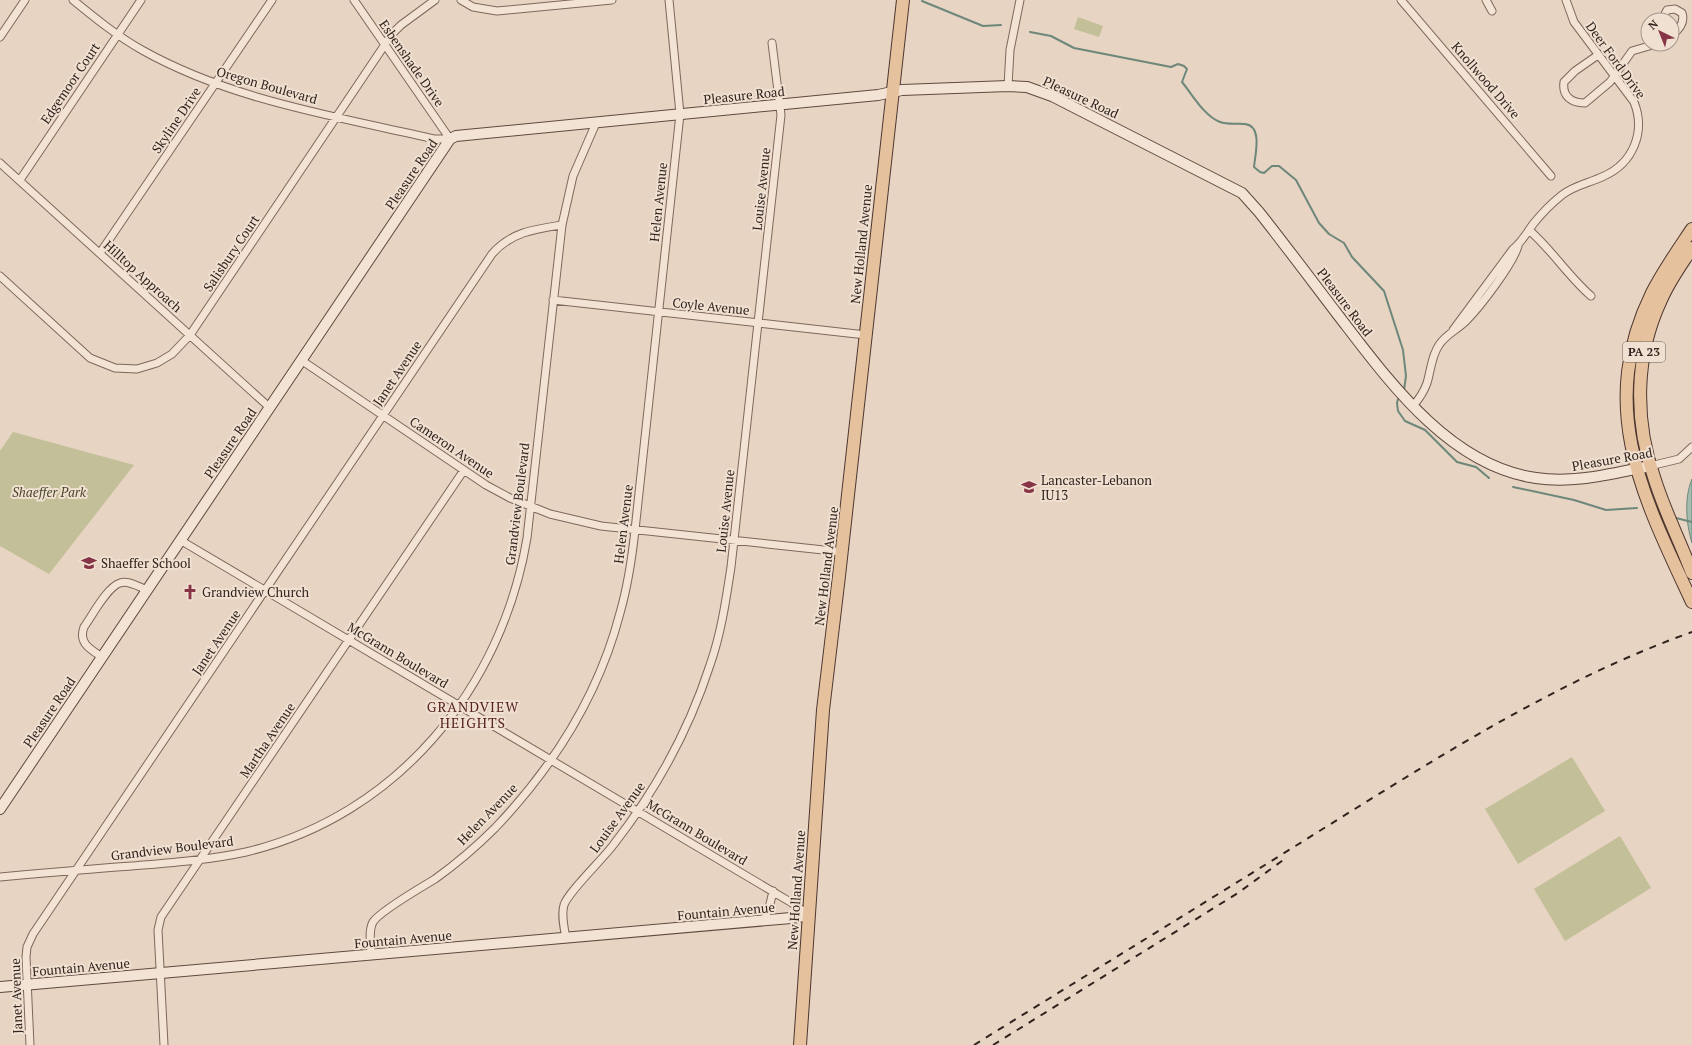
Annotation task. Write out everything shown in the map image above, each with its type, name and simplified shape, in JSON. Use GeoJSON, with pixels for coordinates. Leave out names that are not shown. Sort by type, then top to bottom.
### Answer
{"type":"FeatureCollection","features":[{"type":"Feature","properties":{"kind":"main road","name":"New Holland Avenue"},"geometry":{"type":"LineString","coordinates":[[800,1045],[823,710],[903,0]]}},
{"type":"Feature","properties":{"kind":"main road","name":"PA 23"},"geometry":{"type":"LineString","coordinates":[[1692,228],[1652,294],[1643,315],[1632,352],[1627,384],[1626,409],[1630,446],[1636,469],[1672,558],[1692,602]]}},
{"type":"Feature","properties":{"kind":"main road","name":"PA 23"},"geometry":{"type":"LineString","coordinates":[[1692,248],[1661,298],[1652,320],[1644,349],[1640,409],[1643,437],[1650,466],[1692,573]]}},
{"type":"Feature","properties":{"kind":"street"},"geometry":{"type":"LineString","coordinates":[[0,37],[25,0]]}},
{"type":"Feature","properties":{"kind":"street","name":"Oregon Boulevard"},"geometry":{"type":"LineString","coordinates":[[73,0],[118,35],[160,60],[215,84],[250,95],[336,117],[434,139],[450,139]]}},
{"type":"Feature","properties":{"kind":"street","name":"Edgemoor Court"},"geometry":{"type":"LineString","coordinates":[[20,180],[141,0]]}},
{"type":"Feature","properties":{"kind":"street","name":"Skyline Drive"},"geometry":{"type":"LineString","coordinates":[[100,253],[272,0]]}},
{"type":"Feature","properties":{"kind":"street","name":"Esbenshade Drive"},"geometry":{"type":"LineString","coordinates":[[354,0],[450,139]]}},
{"type":"Feature","properties":{"kind":"street","name":"Salisbury Court"},"geometry":{"type":"LineString","coordinates":[[0,276],[90,358],[115,368],[137,369],[157,363],[172,354],[190,335],[385,45],[401,24],[435,0]]}},
{"type":"Feature","properties":{"kind":"street"},"geometry":{"type":"LineString","coordinates":[[461,0],[480,9],[497,11],[612,0]]}},
{"type":"Feature","properties":{"kind":"street","name":"Helen Avenue"},"geometry":{"type":"LineString","coordinates":[[372,955],[370,931],[375,919],[436,877],[479,843],[504,818],[551,760],[576,721],[610,644],[626,589],[635,530],[680,114],[669,0]]}},
{"type":"Feature","properties":{"kind":"street"},"geometry":{"type":"LineString","coordinates":[[1008,86],[1010,50],[1020,0]]}},
{"type":"Feature","properties":{"kind":"street","name":"Knollwood Drive"},"geometry":{"type":"LineString","coordinates":[[1401,0],[1552,176]]}},
{"type":"Feature","properties":{"kind":"street"},"geometry":{"type":"LineString","coordinates":[[1486,0],[1492,11]]}},
{"type":"Feature","properties":{"kind":"street","name":"Deer Ford Drive"},"geometry":{"type":"LineString","coordinates":[[1413,406],[1425,390],[1436,351],[1444,339],[1453,330],[1508,255],[1519,244],[1543,213],[1563,194],[1583,183],[1603,177],[1615,170],[1628,158],[1634,148],[1640,126],[1639,117],[1634,102],[1574,22],[1566,0]]}},
{"type":"Feature","properties":{"kind":"street"},"geometry":{"type":"LineString","coordinates":[[1666,12],[1667,10],[1671,9],[1679,12]]}},
{"type":"Feature","properties":{"kind":"street"},"geometry":{"type":"LineString","coordinates":[[1680,12],[1682,13],[1684,19],[1680,26]]}},
{"type":"Feature","properties":{"kind":"street","name":"Louise Avenue"},"geometry":{"type":"LineString","coordinates":[[566,938],[563,917],[564,903],[604,857],[638,811],[658,780],[681,737],[711,664],[722,618],[734,540],[781,115],[772,43]]}},
{"type":"Feature","properties":{"kind":"street"},"geometry":{"type":"LineString","coordinates":[[1598,54],[1566,78],[1563,87],[1567,96],[1574,102],[1585,103],[1610,82],[1632,51],[1640,49]]}},
{"type":"Feature","properties":{"kind":"street","name":"Pleasure Road"},"geometry":{"type":"LineString","coordinates":[[0,809],[450,139],[456,136],[878,95],[902,90],[1008,86],[1031,88],[1052,96],[1242,193],[1259,212],[1387,380],[1413,406],[1467,451],[1501,468],[1524,476],[1549,480],[1578,479],[1650,466],[1679,459],[1692,447]]}},
{"type":"Feature","properties":{"kind":"street","name":"Grandview Boulevard"},"geometry":{"type":"LineString","coordinates":[[0,877],[201,860],[247,851],[285,840],[350,808],[385,783],[412,761],[445,726],[460,706],[480,674],[504,624],[521,570],[530,507],[562,225],[573,176],[596,123]]}},
{"type":"Feature","properties":{"kind":"street","name":"Hilltop Approach"},"geometry":{"type":"LineString","coordinates":[[0,162],[269,407]]}},
{"type":"Feature","properties":{"kind":"street","name":"Janet Avenue"},"geometry":{"type":"LineString","coordinates":[[30,1045],[26,957],[30,939],[498,247],[519,234],[562,225]]}},
{"type":"Feature","properties":{"kind":"street"},"geometry":{"type":"LineString","coordinates":[[1529,230],[1546,245],[1583,289],[1591,296]]}},
{"type":"Feature","properties":{"kind":"street","name":"Coyle Avenue"},"geometry":{"type":"LineString","coordinates":[[553,300],[866,335]]}},
{"type":"Feature","properties":{"kind":"street","name":"Cameron Avenue"},"geometry":{"type":"LineString","coordinates":[[301,360],[486,485],[530,507],[578,522],[635,530],[842,552]]}},
{"type":"Feature","properties":{"kind":"street","name":"Martha Avenue"},"geometry":{"type":"LineString","coordinates":[[164,1045],[159,923],[464,470]]}},
{"type":"Feature","properties":{"kind":"street","name":"McGrann Boulevard"},"geometry":{"type":"LineString","coordinates":[[180,540],[773,891],[809,915]]}},
{"type":"Feature","properties":{"kind":"street"},"geometry":{"type":"LineString","coordinates":[[102,657],[88,649],[83,643],[82,632],[84,627],[113,587],[120,582],[130,583],[147,590]]}},
{"type":"Feature","properties":{"kind":"street"},"geometry":{"type":"LineString","coordinates":[[764,921],[773,891]]}},
{"type":"Feature","properties":{"kind":"street","name":"Fountain Avenue"},"geometry":{"type":"LineString","coordinates":[[0,987],[764,921],[809,915]]}},
{"type":"Feature","properties":{"kind":"green space"},"geometry":{"type":"Polygon","coordinates":[[[1078,17],[1103,26],[1099,37],[1074,29],[1078,17]]]}},
{"type":"Feature","properties":{"kind":"green space","name":"Shaeffer Park"},"geometry":{"type":"Polygon","coordinates":[[[13,432],[134,465],[49,574],[0,546],[0,451],[13,432]]]}},
{"type":"Feature","properties":{"kind":"green space"},"geometry":{"type":"Polygon","coordinates":[[[1572,757],[1605,811],[1518,864],[1485,809],[1572,757]]]}},
{"type":"Feature","properties":{"kind":"green space"},"geometry":{"type":"Polygon","coordinates":[[[1620,836],[1651,888],[1565,941],[1534,889],[1620,836]]]}},
{"type":"Feature","properties":{"kind":"shaded area"},"geometry":{"type":"Polygon","coordinates":[[[1692,479],[1692,543],[1688,527],[1687,502],[1689,486],[1692,479]]]}},
{"type":"Feature","properties":{"kind":"waterway"},"geometry":{"type":"LineString","coordinates":[[922,1],[983,26],[1001,25]]}},
{"type":"Feature","properties":{"kind":"waterway"},"geometry":{"type":"LineString","coordinates":[[1030,32],[1051,36],[1074,48],[1171,67],[1178,64],[1184,66],[1187,69],[1182,82],[1209,115],[1223,123],[1245,124],[1251,126],[1256,135],[1257,142],[1254,167],[1260,172],[1264,173],[1272,166],[1279,166],[1296,180],[1319,223],[1329,234],[1344,243],[1352,257],[1384,291],[1403,350],[1406,376],[1404,390]]}},
{"type":"Feature","properties":{"kind":"waterway"},"geometry":{"type":"LineString","coordinates":[[1398,399],[1398,411],[1405,421],[1425,430],[1457,462],[1476,467],[1489,478]]}},
{"type":"Feature","properties":{"kind":"waterway"},"geometry":{"type":"LineString","coordinates":[[1513,487],[1574,500],[1606,510],[1637,508]]}},
{"type":"Feature","properties":{"kind":"waterway"},"geometry":{"type":"LineString","coordinates":[[1676,518],[1692,522]]}},
{"type":"Feature","properties":{"kind":"railway"},"geometry":{"type":"LineString","coordinates":[[974,1045],[1456,747],[1595,672],[1692,632]]}},
{"type":"Feature","properties":{"kind":"railway"},"geometry":{"type":"LineString","coordinates":[[993,1045],[1238,893],[1286,858]]}},
{"type":"Feature","properties":{"kind":"place","name":"Lancaster-Lebanon IU13"},"geometry":{"type":"Point","coordinates":[1029,487]}},
{"type":"Feature","properties":{"kind":"place","name":"Shaeffer School"},"geometry":{"type":"Point","coordinates":[89,563]}},
{"type":"Feature","properties":{"kind":"place","name":"Grandview Church"},"geometry":{"type":"Point","coordinates":[190,592]}},
{"type":"Feature","properties":{"kind":"district","name":"GRANDVIEW HEIGHTS"},"geometry":{"type":"Point","coordinates":[473,716]}}]}
